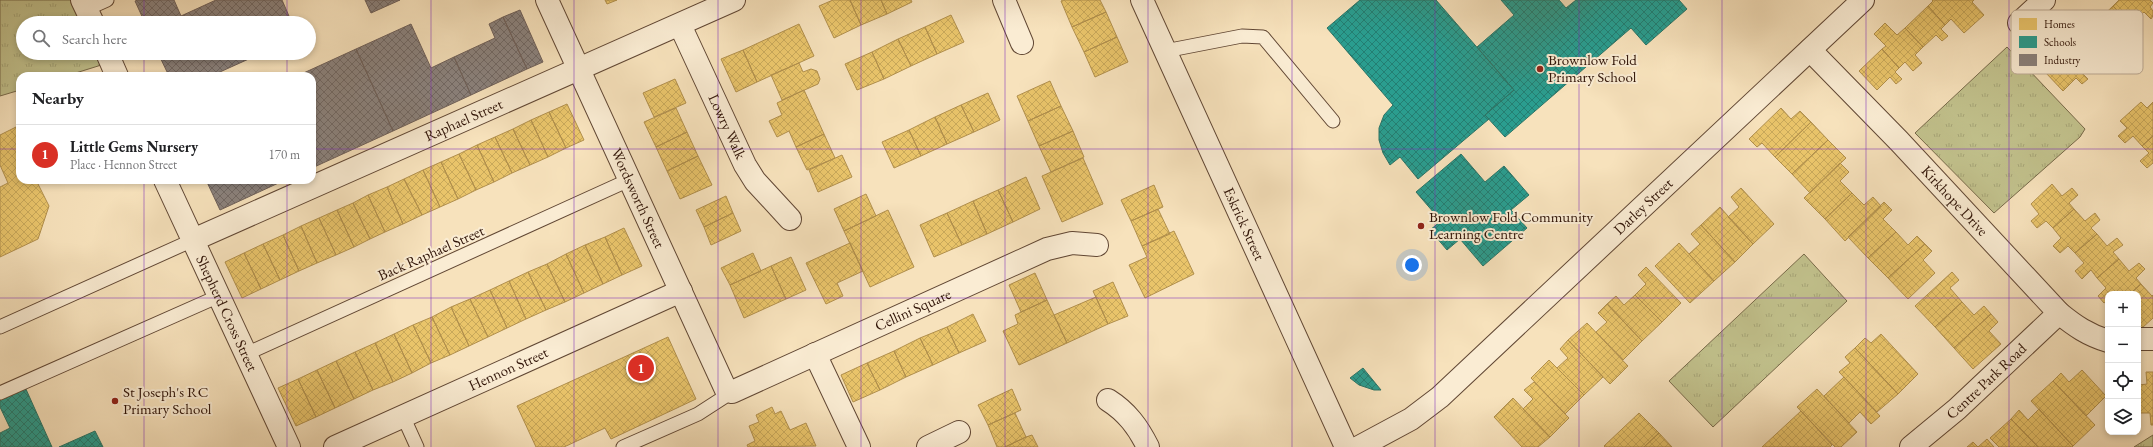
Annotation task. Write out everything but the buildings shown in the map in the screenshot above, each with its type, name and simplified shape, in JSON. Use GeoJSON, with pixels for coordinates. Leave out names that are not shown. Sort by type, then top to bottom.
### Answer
{"type":"FeatureCollection","features":[{"type":"Feature","properties":{"kind":"street","name":"Wordsworth Street"},"geometry":{"type":"LineString","coordinates":[[546,0],[681,291],[722,386],[726,390],[732,392]]}},
{"type":"Feature","properties":{"kind":"street","name":"Raphael Street"},"geometry":{"type":"LineString","coordinates":[[193,240],[734,0]]}},
{"type":"Feature","properties":{"kind":"street"},"geometry":{"type":"LineString","coordinates":[[1004,0],[1022,43]]}},
{"type":"Feature","properties":{"kind":"street","name":"Eskrick Street"},"geometry":{"type":"LineString","coordinates":[[1142,0],[1346,447]]}},
{"type":"Feature","properties":{"kind":"street","name":"Darley Street"},"geometry":{"type":"LineString","coordinates":[[1359,447],[1411,419],[1440,397],[1863,0]]}},
{"type":"Feature","properties":{"kind":"street"},"geometry":{"type":"LineString","coordinates":[[2033,10],[2044,0]]}},
{"type":"Feature","properties":{"kind":"street","name":"Lowry Walk"},"geometry":{"type":"LineString","coordinates":[[680,24],[745,165],[755,181],[790,219]]}},
{"type":"Feature","properties":{"kind":"street","name":"Kirkhope Drive"},"geometry":{"type":"LineString","coordinates":[[1810,50],[1899,141],[2059,313],[2078,329],[2105,340]]}},
{"type":"Feature","properties":{"kind":"street"},"geometry":{"type":"LineString","coordinates":[[110,60],[115,72]]}},
{"type":"Feature","properties":{"kind":"street","name":"Shepherd Cross Street"},"geometry":{"type":"LineString","coordinates":[[167,184],[289,447]]}},
{"type":"Feature","properties":{"kind":"street","name":"Cellini Square"},"geometry":{"type":"LineString","coordinates":[[732,392],[1047,249],[1072,243],[1097,245]]}},
{"type":"Feature","properties":{"kind":"street","name":"Hennon Street"},"geometry":{"type":"LineString","coordinates":[[335,447],[681,291]]}},
{"type":"Feature","properties":{"kind":"street","name":"Centre Park Road"},"geometry":{"type":"LineString","coordinates":[[1911,447],[1957,409],[2059,313]]}},
{"type":"Feature","properties":{"kind":"street"},"geometry":{"type":"LineString","coordinates":[[2141,339],[2153,339]]}},
{"type":"Feature","properties":{"kind":"street"},"geometry":{"type":"LineString","coordinates":[[815,354],[859,447]]}},
{"type":"Feature","properties":{"kind":"street"},"geometry":{"type":"LineString","coordinates":[[1108,400],[1121,408],[1135,423],[1148,447]]}},
{"type":"Feature","properties":{"kind":"street"},"geometry":{"type":"LineString","coordinates":[[928,447],[958,432]]}},
{"type":"Feature","properties":{"kind":"lane"},"geometry":{"type":"LineString","coordinates":[[87,11],[106,0]]}},
{"type":"Feature","properties":{"kind":"lane"},"geometry":{"type":"LineString","coordinates":[[1165,51],[1242,36],[1263,37],[1333,121]]}},
{"type":"Feature","properties":{"kind":"lane","name":"Back Raphael Street"},"geometry":{"type":"LineString","coordinates":[[246,354],[629,180]]}},
{"type":"Feature","properties":{"kind":"lane"},"geometry":{"type":"LineString","coordinates":[[0,327],[193,240]]}},
{"type":"Feature","properties":{"kind":"lane"},"geometry":{"type":"LineString","coordinates":[[0,393],[219,296]]}},
{"type":"Feature","properties":{"kind":"lane"},"geometry":{"type":"LineString","coordinates":[[623,447],[698,414],[732,392]]}},
{"type":"Feature","properties":{"kind":"lane"},"geometry":{"type":"LineString","coordinates":[[403,416],[417,447]]}},
{"type":"Feature","properties":{"kind":"green space"},"geometry":{"type":"Polygon","coordinates":[[[0,0],[82,0],[90,16],[16,16],[16,60],[110,60],[111,62],[79,72],[16,72],[16,91],[0,96],[0,0]]]}},
{"type":"Feature","properties":{"kind":"green space"},"geometry":{"type":"Polygon","coordinates":[[[2007,47],[2011,51],[2011,74],[2033,74],[2085,129],[2080,137],[1994,213],[1915,133],[2007,47]]]}},
{"type":"Feature","properties":{"kind":"green space"},"geometry":{"type":"Polygon","coordinates":[[[1804,254],[1847,301],[1713,427],[1669,381],[1804,254]]]}},
{"type":"Feature","properties":{"kind":"green space"},"geometry":{"type":"Polygon","coordinates":[[[2153,435],[2153,447],[2134,447],[2153,435]]]}},
{"type":"Feature","properties":{"kind":"place","name":"Brownlow Fold Primary School"},"geometry":{"type":"Point","coordinates":[1540,69]}},
{"type":"Feature","properties":{"kind":"place","name":"Brownlow Fold Community Learning Centre"},"geometry":{"type":"Point","coordinates":[1421,226]}},
{"type":"Feature","properties":{"kind":"place","name":"Little Gems Nursery"},"geometry":{"type":"Point","coordinates":[641,368]}},
{"type":"Feature","properties":{"kind":"place","name":"St Joseph's RC Primary School"},"geometry":{"type":"Point","coordinates":[115,401]}}]}
